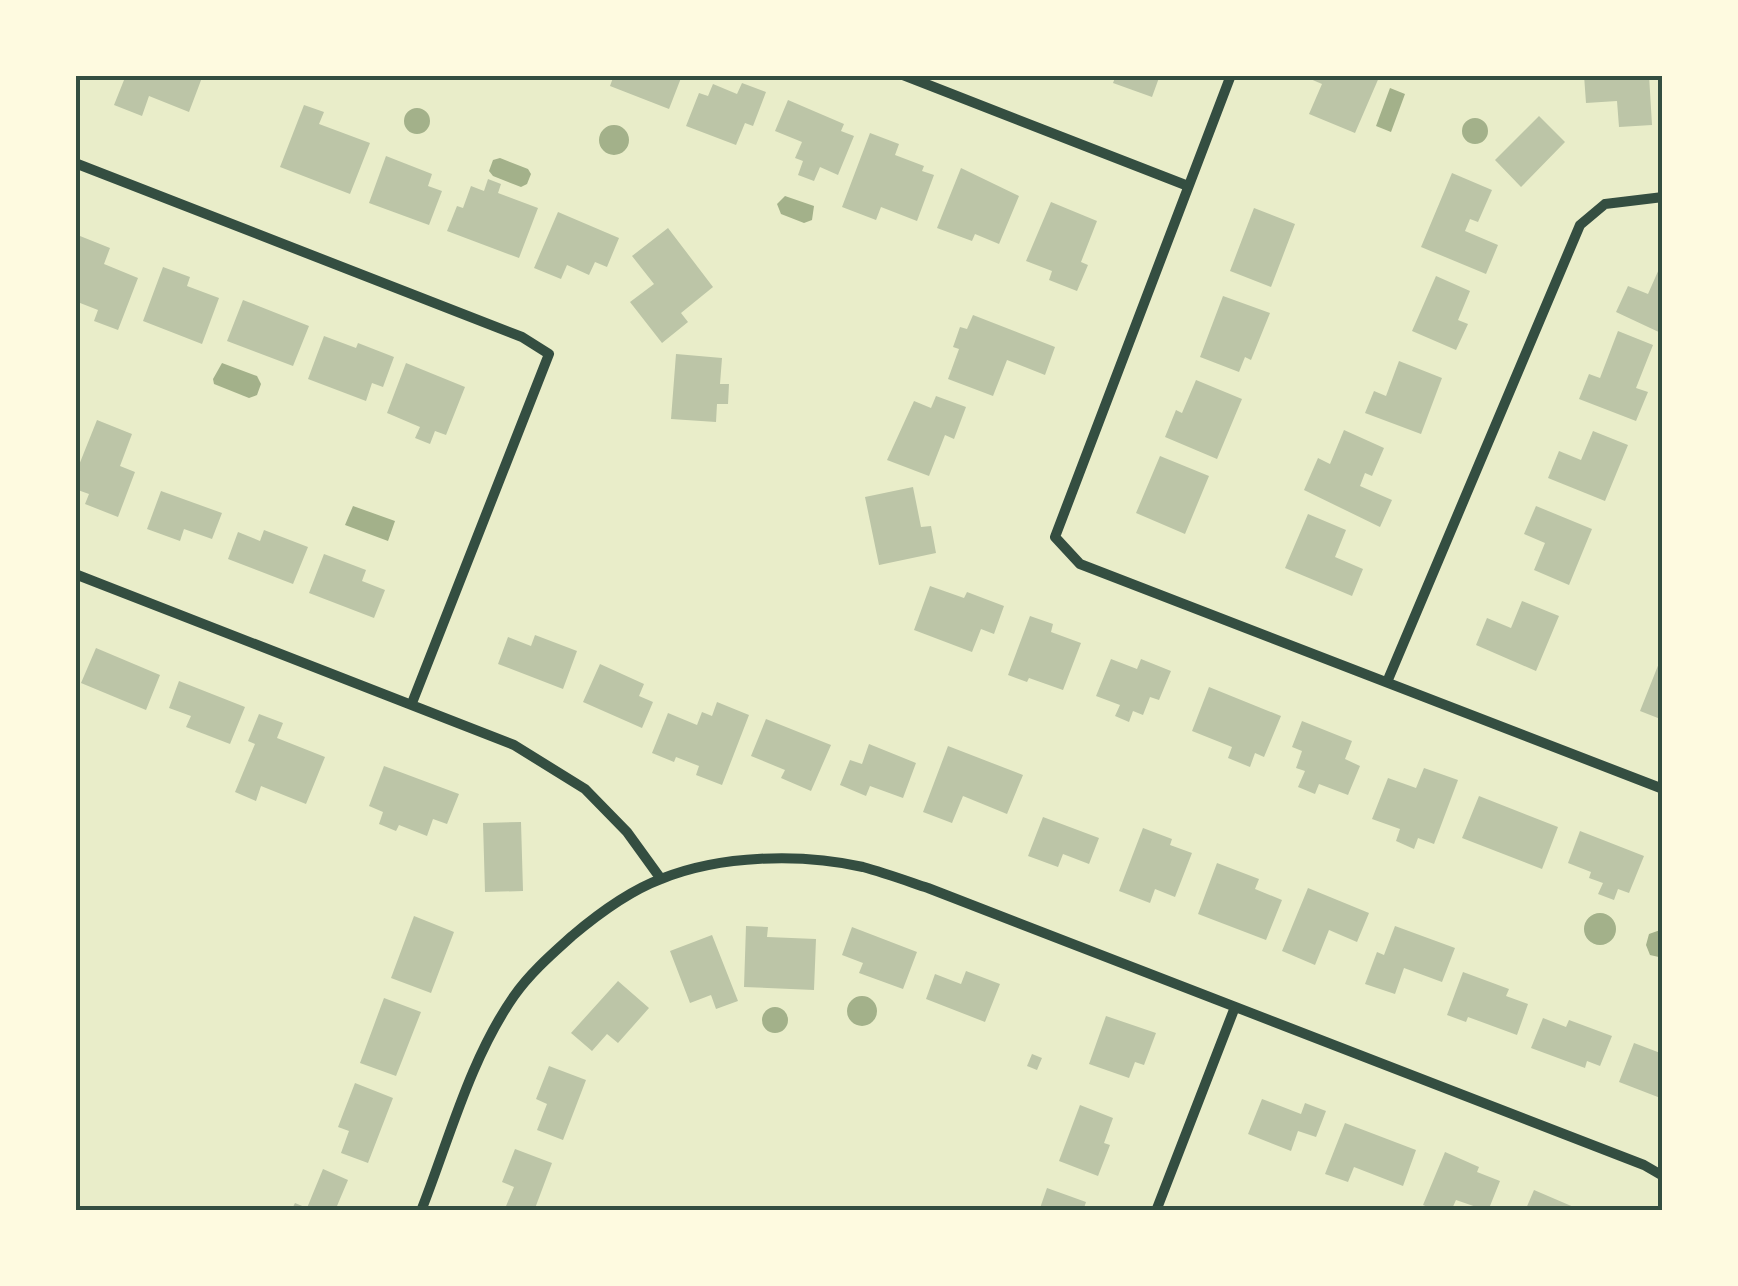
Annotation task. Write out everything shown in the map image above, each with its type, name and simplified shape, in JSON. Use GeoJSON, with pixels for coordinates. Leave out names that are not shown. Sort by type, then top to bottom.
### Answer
{"type":"FeatureCollection","features":[{"type":"Feature","properties":{"kind":"street"},"geometry":{"type":"LineString","coordinates":[[903,75],[1188,186]]}},
{"type":"Feature","properties":{"kind":"street"},"geometry":{"type":"LineString","coordinates":[[1231,75],[1055,537],[1080,564],[1663,789]]}},
{"type":"Feature","properties":{"kind":"street"},"geometry":{"type":"LineString","coordinates":[[75,163],[522,338],[549,354],[412,703]]}},
{"type":"Feature","properties":{"kind":"street"},"geometry":{"type":"LineString","coordinates":[[1386,682],[1580,226],[1606,204],[1663,197]]}},
{"type":"Feature","properties":{"kind":"street"},"geometry":{"type":"LineString","coordinates":[[75,574],[514,745],[586,789],[627,832],[661,879]]}},
{"type":"Feature","properties":{"kind":"street"},"geometry":{"type":"LineString","coordinates":[[421,1211],[486,1045],[515,994],[549,956],[594,918],[661,879],[708,865],[766,860],[815,860],[862,867],[928,888],[1644,1165],[1663,1176]]}},
{"type":"Feature","properties":{"kind":"street"},"geometry":{"type":"LineString","coordinates":[[1156,1211],[1235,1007]]}},
{"type":"Feature","properties":{"kind":"shaded area"},"geometry":{"type":"Polygon","coordinates":[[[1390,88],[1405,94],[1391,132],[1376,126],[1390,88]]]}},
{"type":"Feature","properties":{"kind":"shaded area"},"geometry":{"type":"Polygon","coordinates":[[[417,108],[426,112],[430,121],[426,130],[417,134],[408,130],[404,121],[408,112],[417,108]]]}},
{"type":"Feature","properties":{"kind":"shaded area"},"geometry":{"type":"Polygon","coordinates":[[[1475,118],[1484,122],[1488,131],[1484,140],[1475,144],[1466,140],[1462,131],[1466,122],[1475,118]]]}},
{"type":"Feature","properties":{"kind":"shaded area"},"geometry":{"type":"Polygon","coordinates":[[[614,125],[628,134],[629,140],[620,154],[614,155],[600,146],[599,140],[608,126],[614,125]]]}},
{"type":"Feature","properties":{"kind":"shaded area"},"geometry":{"type":"Polygon","coordinates":[[[500,158],[528,169],[531,174],[527,184],[521,187],[493,176],[489,171],[493,160],[500,158]]]}},
{"type":"Feature","properties":{"kind":"shaded area"},"geometry":{"type":"Polygon","coordinates":[[[785,196],[814,206],[812,220],[804,223],[781,214],[777,204],[785,196]]]}},
{"type":"Feature","properties":{"kind":"shaded area"},"geometry":{"type":"Polygon","coordinates":[[[222,363],[257,376],[261,384],[257,395],[249,398],[214,384],[222,363]]]}},
{"type":"Feature","properties":{"kind":"shaded area"},"geometry":{"type":"Polygon","coordinates":[[[353,506],[395,521],[388,541],[345,525],[353,506]]]}},
{"type":"Feature","properties":{"kind":"shaded area"},"geometry":{"type":"Polygon","coordinates":[[[1600,913],[1611,918],[1616,929],[1611,940],[1600,945],[1589,940],[1584,929],[1589,918],[1600,913]]]}},
{"type":"Feature","properties":{"kind":"shaded area"},"geometry":{"type":"Polygon","coordinates":[[[1663,929],[1663,958],[1650,955],[1646,945],[1649,934],[1663,929]]]}},
{"type":"Feature","properties":{"kind":"shaded area"},"geometry":{"type":"Polygon","coordinates":[[[862,996],[873,1000],[877,1011],[873,1022],[862,1026],[851,1022],[847,1011],[851,1000],[862,996]]]}},
{"type":"Feature","properties":{"kind":"shaded area"},"geometry":{"type":"Polygon","coordinates":[[[775,1007],[784,1011],[788,1020],[784,1029],[775,1033],[766,1029],[762,1020],[766,1011],[775,1007]]]}},
{"type":"Feature","properties":{"kind":"building"},"geometry":{"type":"Polygon","coordinates":[[[126,75],[203,75],[189,112],[149,96],[142,116],[114,105],[126,75]]]}},
{"type":"Feature","properties":{"kind":"building"},"geometry":{"type":"Polygon","coordinates":[[[614,75],[681,78],[669,109],[610,86],[614,75]]]}},
{"type":"Feature","properties":{"kind":"building"},"geometry":{"type":"Polygon","coordinates":[[[1116,75],[1160,75],[1152,97],[1113,83],[1116,75]]]}},
{"type":"Feature","properties":{"kind":"building"},"geometry":{"type":"Polygon","coordinates":[[[1301,75],[1380,75],[1355,133],[1309,114],[1322,84],[1301,75]]]}},
{"type":"Feature","properties":{"kind":"building"},"geometry":{"type":"Polygon","coordinates":[[[1584,75],[1649,75],[1652,125],[1619,127],[1617,101],[1586,103],[1584,75]]]}},
{"type":"Feature","properties":{"kind":"building"},"geometry":{"type":"Polygon","coordinates":[[[742,83],[766,92],[753,126],[745,123],[736,145],[686,126],[699,93],[708,96],[713,84],[737,94],[742,83]]]}},
{"type":"Feature","properties":{"kind":"building"},"geometry":{"type":"Polygon","coordinates":[[[788,100],[844,124],[841,131],[854,136],[838,175],[820,167],[814,181],[798,175],[803,161],[795,158],[802,142],[775,131],[788,100]]]}},
{"type":"Feature","properties":{"kind":"building"},"geometry":{"type":"Polygon","coordinates":[[[304,105],[324,112],[319,124],[370,143],[350,194],[280,167],[304,105]]]}},
{"type":"Feature","properties":{"kind":"building"},"geometry":{"type":"Polygon","coordinates":[[[1539,116],[1565,142],[1521,187],[1495,160],[1539,116]]]}},
{"type":"Feature","properties":{"kind":"building"},"geometry":{"type":"Polygon","coordinates":[[[870,133],[899,144],[895,155],[924,166],[922,171],[934,175],[917,221],[881,207],[876,220],[842,207],[870,133]]]}},
{"type":"Feature","properties":{"kind":"building"},"geometry":{"type":"Polygon","coordinates":[[[386,156],[432,174],[428,186],[442,191],[429,225],[369,203],[386,156]]]}},
{"type":"Feature","properties":{"kind":"building"},"geometry":{"type":"Polygon","coordinates":[[[961,168],[1019,196],[999,244],[975,234],[972,241],[937,228],[961,168]]]}},
{"type":"Feature","properties":{"kind":"building"},"geometry":{"type":"Polygon","coordinates":[[[1452,173],[1492,190],[1478,222],[1470,219],[1465,231],[1498,245],[1486,274],[1421,247],[1452,173]]]}},
{"type":"Feature","properties":{"kind":"building"},"geometry":{"type":"Polygon","coordinates":[[[488,179],[501,184],[498,193],[538,208],[519,258],[447,231],[457,206],[463,208],[471,186],[484,191],[488,179]]]}},
{"type":"Feature","properties":{"kind":"building"},"geometry":{"type":"Polygon","coordinates":[[[1051,202],[1097,221],[1081,262],[1088,265],[1077,291],[1049,280],[1052,271],[1026,261],[1051,202]]]}},
{"type":"Feature","properties":{"kind":"building"},"geometry":{"type":"Polygon","coordinates":[[[1254,208],[1295,224],[1271,287],[1230,271],[1254,208]]]}},
{"type":"Feature","properties":{"kind":"building"},"geometry":{"type":"Polygon","coordinates":[[[558,212],[619,238],[607,267],[595,262],[589,275],[567,265],[561,279],[534,268],[558,212]]]}},
{"type":"Feature","properties":{"kind":"building"},"geometry":{"type":"Polygon","coordinates":[[[668,228],[713,287],[681,313],[688,322],[662,343],[630,302],[654,284],[632,256],[668,228]]]}},
{"type":"Feature","properties":{"kind":"building"},"geometry":{"type":"Polygon","coordinates":[[[75,234],[110,248],[104,264],[138,278],[118,330],[94,321],[98,310],[75,301],[75,234]]]}},
{"type":"Feature","properties":{"kind":"building"},"geometry":{"type":"Polygon","coordinates":[[[163,267],[190,277],[187,286],[219,298],[202,344],[143,321],[163,267]]]}},
{"type":"Feature","properties":{"kind":"building"},"geometry":{"type":"Polygon","coordinates":[[[1659,269],[1663,270],[1663,334],[1616,312],[1628,286],[1648,294],[1659,269]]]}},
{"type":"Feature","properties":{"kind":"building"},"geometry":{"type":"Polygon","coordinates":[[[1436,276],[1470,291],[1458,320],[1468,324],[1456,350],[1412,331],[1436,276]]]}},
{"type":"Feature","properties":{"kind":"building"},"geometry":{"type":"Polygon","coordinates":[[[1223,296],[1270,313],[1251,360],[1245,357],[1239,372],[1200,357],[1223,296]]]}},
{"type":"Feature","properties":{"kind":"building"},"geometry":{"type":"Polygon","coordinates":[[[243,300],[309,326],[293,366],[227,341],[243,300]]]}},
{"type":"Feature","properties":{"kind":"building"},"geometry":{"type":"Polygon","coordinates":[[[973,315],[1055,347],[1045,375],[1007,360],[993,396],[948,379],[959,349],[953,347],[960,327],[967,329],[973,315]]]}},
{"type":"Feature","properties":{"kind":"building"},"geometry":{"type":"Polygon","coordinates":[[[1618,331],[1653,345],[1636,388],[1648,392],[1636,421],[1579,399],[1589,374],[1600,378],[1618,331]]]}},
{"type":"Feature","properties":{"kind":"building"},"geometry":{"type":"Polygon","coordinates":[[[324,336],[356,348],[358,343],[394,357],[383,387],[372,383],[366,401],[308,379],[324,336]]]}},
{"type":"Feature","properties":{"kind":"building"},"geometry":{"type":"Polygon","coordinates":[[[676,354],[722,358],[720,384],[729,384],[728,404],[717,404],[716,422],[671,419],[676,354]]]}},
{"type":"Feature","properties":{"kind":"building"},"geometry":{"type":"Polygon","coordinates":[[[1399,361],[1442,378],[1421,434],[1365,413],[1374,391],[1386,396],[1399,361]]]}},
{"type":"Feature","properties":{"kind":"building"},"geometry":{"type":"Polygon","coordinates":[[[406,363],[465,387],[446,435],[435,431],[430,444],[415,438],[420,427],[387,413],[406,363]]]}},
{"type":"Feature","properties":{"kind":"building"},"geometry":{"type":"Polygon","coordinates":[[[1196,380],[1242,399],[1217,459],[1165,437],[1176,410],[1182,413],[1196,380]]]}},
{"type":"Feature","properties":{"kind":"building"},"geometry":{"type":"Polygon","coordinates":[[[936,396],[966,407],[954,439],[945,435],[929,476],[887,460],[914,401],[931,408],[936,396]]]}},
{"type":"Feature","properties":{"kind":"building"},"geometry":{"type":"Polygon","coordinates":[[[97,420],[132,434],[120,466],[135,472],[118,517],[85,504],[89,494],[75,489],[75,475],[97,420]]]}},
{"type":"Feature","properties":{"kind":"building"},"geometry":{"type":"Polygon","coordinates":[[[1344,430],[1384,448],[1372,476],[1365,473],[1360,486],[1392,500],[1380,527],[1304,490],[1318,458],[1330,464],[1344,430]]]}},
{"type":"Feature","properties":{"kind":"building"},"geometry":{"type":"Polygon","coordinates":[[[1593,431],[1628,445],[1605,501],[1548,478],[1559,451],[1581,460],[1593,431]]]}},
{"type":"Feature","properties":{"kind":"building"},"geometry":{"type":"Polygon","coordinates":[[[1160,456],[1209,476],[1185,534],[1136,513],[1160,456]]]}},
{"type":"Feature","properties":{"kind":"building"},"geometry":{"type":"Polygon","coordinates":[[[913,487],[921,527],[931,526],[936,553],[879,565],[865,497],[913,487]]]}},
{"type":"Feature","properties":{"kind":"building"},"geometry":{"type":"Polygon","coordinates":[[[161,491],[222,513],[212,539],[184,529],[180,541],[147,529],[161,491]]]}},
{"type":"Feature","properties":{"kind":"building"},"geometry":{"type":"Polygon","coordinates":[[[1536,506],[1592,529],[1569,585],[1534,570],[1545,543],[1524,534],[1536,506]]]}},
{"type":"Feature","properties":{"kind":"building"},"geometry":{"type":"Polygon","coordinates":[[[1308,514],[1346,530],[1335,557],[1363,569],[1352,596],[1285,568],[1308,514]]]}},
{"type":"Feature","properties":{"kind":"building"},"geometry":{"type":"Polygon","coordinates":[[[264,530],[308,547],[293,584],[228,559],[238,532],[260,541],[264,530]]]}},
{"type":"Feature","properties":{"kind":"building"},"geometry":{"type":"Polygon","coordinates":[[[324,554],[366,570],[362,581],[385,590],[374,618],[309,593],[324,554]]]}},
{"type":"Feature","properties":{"kind":"building"},"geometry":{"type":"Polygon","coordinates":[[[930,586],[964,598],[967,592],[1004,606],[994,634],[981,629],[972,652],[914,630],[930,586]]]}},
{"type":"Feature","properties":{"kind":"building"},"geometry":{"type":"Polygon","coordinates":[[[1522,601],[1559,616],[1536,671],[1476,645],[1487,618],[1511,628],[1522,601]]]}},
{"type":"Feature","properties":{"kind":"building"},"geometry":{"type":"Polygon","coordinates":[[[1030,616],[1053,624],[1051,632],[1081,643],[1063,690],[1008,675],[1030,616]]]}},
{"type":"Feature","properties":{"kind":"building"},"geometry":{"type":"Polygon","coordinates":[[[535,635],[577,651],[563,689],[498,664],[508,637],[531,646],[535,635]]]}},
{"type":"Feature","properties":{"kind":"building"},"geometry":{"type":"Polygon","coordinates":[[[96,648],[160,675],[146,710],[81,683],[96,648]]]}},
{"type":"Feature","properties":{"kind":"building"},"geometry":{"type":"Polygon","coordinates":[[[1663,653],[1663,720],[1640,711],[1663,653]]]}},
{"type":"Feature","properties":{"kind":"building"},"geometry":{"type":"Polygon","coordinates":[[[1111,659],[1137,669],[1141,659],[1171,671],[1159,700],[1150,697],[1143,715],[1133,711],[1129,722],[1115,716],[1120,705],[1096,696],[1111,659]]]}},
{"type":"Feature","properties":{"kind":"building"},"geometry":{"type":"Polygon","coordinates":[[[600,664],[644,684],[639,696],[653,702],[642,728],[583,702],[600,664]]]}},
{"type":"Feature","properties":{"kind":"building"},"geometry":{"type":"Polygon","coordinates":[[[179,681],[245,707],[230,744],[186,727],[191,716],[169,708],[179,681]]]}},
{"type":"Feature","properties":{"kind":"building"},"geometry":{"type":"Polygon","coordinates":[[[1209,687],[1281,716],[1264,757],[1255,753],[1250,767],[1228,758],[1232,747],[1192,731],[1209,687]]]}},
{"type":"Feature","properties":{"kind":"building"},"geometry":{"type":"Polygon","coordinates":[[[717,702],[749,715],[722,785],[696,775],[699,766],[652,753],[668,713],[697,725],[702,712],[712,716],[717,702]]]}},
{"type":"Feature","properties":{"kind":"building"},"geometry":{"type":"Polygon","coordinates":[[[259,714],[283,723],[277,738],[325,757],[306,804],[261,786],[256,801],[235,792],[255,744],[248,741],[259,714]]]}},
{"type":"Feature","properties":{"kind":"building"},"geometry":{"type":"Polygon","coordinates":[[[766,719],[831,745],[811,791],[781,778],[785,770],[751,756],[766,719]]]}},
{"type":"Feature","properties":{"kind":"building"},"geometry":{"type":"Polygon","coordinates":[[[1302,721],[1352,741],[1345,759],[1360,766],[1348,795],[1319,784],[1315,794],[1298,787],[1305,771],[1296,768],[1302,751],[1292,747],[1302,721]]]}},
{"type":"Feature","properties":{"kind":"building"},"geometry":{"type":"Polygon","coordinates":[[[869,744],[916,763],[903,798],[870,786],[866,796],[840,785],[850,760],[862,764],[869,744]]]}},
{"type":"Feature","properties":{"kind":"building"},"geometry":{"type":"Polygon","coordinates":[[[948,746],[1023,775],[1007,814],[963,796],[952,823],[923,812],[948,746]]]}},
{"type":"Feature","properties":{"kind":"building"},"geometry":{"type":"Polygon","coordinates":[[[384,766],[459,794],[447,824],[433,819],[427,836],[399,825],[396,831],[379,824],[383,812],[369,806],[384,766]]]}},
{"type":"Feature","properties":{"kind":"building"},"geometry":{"type":"Polygon","coordinates":[[[1424,768],[1458,780],[1434,844],[1418,838],[1414,849],[1396,841],[1400,829],[1372,819],[1388,778],[1416,788],[1424,768]]]}},
{"type":"Feature","properties":{"kind":"building"},"geometry":{"type":"Polygon","coordinates":[[[1479,796],[1558,827],[1542,869],[1462,838],[1479,796]]]}},
{"type":"Feature","properties":{"kind":"building"},"geometry":{"type":"Polygon","coordinates":[[[1043,817],[1099,838],[1089,864],[1063,854],[1058,867],[1028,856],[1043,817]]]}},
{"type":"Feature","properties":{"kind":"building"},"geometry":{"type":"Polygon","coordinates":[[[521,822],[523,891],[485,892],[483,823],[521,822]]]}},
{"type":"Feature","properties":{"kind":"building"},"geometry":{"type":"Polygon","coordinates":[[[1143,828],[1172,839],[1170,845],[1192,853],[1175,897],[1155,889],[1150,903],[1119,891],[1143,828]]]}},
{"type":"Feature","properties":{"kind":"building"},"geometry":{"type":"Polygon","coordinates":[[[1580,831],[1644,856],[1629,893],[1618,889],[1614,900],[1598,894],[1603,883],[1589,878],[1591,872],[1568,863],[1580,831]]]}},
{"type":"Feature","properties":{"kind":"building"},"geometry":{"type":"Polygon","coordinates":[[[1217,863],[1259,879],[1255,889],[1282,900],[1266,940],[1198,914],[1217,863]]]}},
{"type":"Feature","properties":{"kind":"building"},"geometry":{"type":"Polygon","coordinates":[[[1308,888],[1369,913],[1357,942],[1329,930],[1315,965],[1282,951],[1308,888]]]}},
{"type":"Feature","properties":{"kind":"building"},"geometry":{"type":"Polygon","coordinates":[[[414,916],[454,932],[431,993],[391,978],[414,916]]]}},
{"type":"Feature","properties":{"kind":"building"},"geometry":{"type":"Polygon","coordinates":[[[746,926],[768,927],[767,937],[816,939],[814,990],[744,987],[746,926]]]}},
{"type":"Feature","properties":{"kind":"building"},"geometry":{"type":"Polygon","coordinates":[[[1395,926],[1455,948],[1442,982],[1404,968],[1395,994],[1365,984],[1377,952],[1384,955],[1395,926]]]}},
{"type":"Feature","properties":{"kind":"building"},"geometry":{"type":"Polygon","coordinates":[[[852,927],[917,952],[903,989],[859,973],[863,963],[842,955],[852,927]]]}},
{"type":"Feature","properties":{"kind":"building"},"geometry":{"type":"Polygon","coordinates":[[[712,935],[738,1001],[716,1009],[711,995],[690,1003],[670,951],[712,935]]]}},
{"type":"Feature","properties":{"kind":"building"},"geometry":{"type":"Polygon","coordinates":[[[966,971],[1000,984],[985,1022],[926,999],[935,974],[961,984],[966,971]]]}},
{"type":"Feature","properties":{"kind":"building"},"geometry":{"type":"Polygon","coordinates":[[[1463,972],[1509,989],[1506,996],[1528,1004],[1517,1035],[1468,1017],[1466,1022],[1447,1015],[1463,972]]]}},
{"type":"Feature","properties":{"kind":"building"},"geometry":{"type":"Polygon","coordinates":[[[618,981],[649,1008],[618,1043],[607,1034],[592,1051],[571,1033],[618,981]]]}},
{"type":"Feature","properties":{"kind":"building"},"geometry":{"type":"Polygon","coordinates":[[[384,998],[421,1012],[396,1076],[360,1063],[384,998]]]}},
{"type":"Feature","properties":{"kind":"building"},"geometry":{"type":"Polygon","coordinates":[[[1106,1016],[1156,1033],[1144,1065],[1135,1062],[1129,1078],[1089,1064],[1106,1016]]]}},
{"type":"Feature","properties":{"kind":"building"},"geometry":{"type":"Polygon","coordinates":[[[1543,1018],[1566,1027],[1569,1020],[1612,1036],[1600,1066],[1587,1061],[1585,1068],[1531,1048],[1543,1018]]]}},
{"type":"Feature","properties":{"kind":"building"},"geometry":{"type":"Polygon","coordinates":[[[1634,1043],[1663,1054],[1663,1099],[1619,1082],[1634,1043]]]}},
{"type":"Feature","properties":{"kind":"building"},"geometry":{"type":"Polygon","coordinates":[[[1032,1054],[1042,1058],[1037,1070],[1027,1066],[1032,1054]]]}},
{"type":"Feature","properties":{"kind":"building"},"geometry":{"type":"Polygon","coordinates":[[[549,1066],[586,1080],[563,1140],[537,1130],[547,1104],[536,1099],[549,1066]]]}},
{"type":"Feature","properties":{"kind":"building"},"geometry":{"type":"Polygon","coordinates":[[[355,1083],[393,1098],[368,1163],[341,1153],[349,1131],[338,1127],[355,1083]]]}},
{"type":"Feature","properties":{"kind":"building"},"geometry":{"type":"Polygon","coordinates":[[[1262,1099],[1301,1114],[1305,1103],[1326,1111],[1316,1137],[1298,1131],[1291,1151],[1248,1134],[1262,1099]]]}},
{"type":"Feature","properties":{"kind":"building"},"geometry":{"type":"Polygon","coordinates":[[[1080,1105],[1113,1118],[1104,1143],[1110,1145],[1098,1176],[1059,1161],[1080,1105]]]}},
{"type":"Feature","properties":{"kind":"building"},"geometry":{"type":"Polygon","coordinates":[[[1345,1123],[1416,1150],[1403,1186],[1354,1167],[1348,1182],[1325,1174],[1345,1123]]]}},
{"type":"Feature","properties":{"kind":"building"},"geometry":{"type":"Polygon","coordinates":[[[515,1149],[552,1163],[534,1211],[504,1211],[514,1187],[502,1182],[515,1149]]]}},
{"type":"Feature","properties":{"kind":"building"},"geometry":{"type":"Polygon","coordinates":[[[1445,1152],[1500,1181],[1488,1211],[1456,1200],[1451,1211],[1423,1205],[1445,1152]]]}},
{"type":"Feature","properties":{"kind":"building"},"geometry":{"type":"Polygon","coordinates":[[[323,1169],[348,1180],[337,1206],[349,1211],[291,1211],[295,1203],[307,1208],[323,1169]]]}},
{"type":"Feature","properties":{"kind":"building"},"geometry":{"type":"Polygon","coordinates":[[[1047,1188],[1086,1202],[1083,1211],[1039,1211],[1047,1188]]]}},
{"type":"Feature","properties":{"kind":"building"},"geometry":{"type":"Polygon","coordinates":[[[1534,1190],[1583,1211],[1525,1211],[1534,1190]]]}}]}
